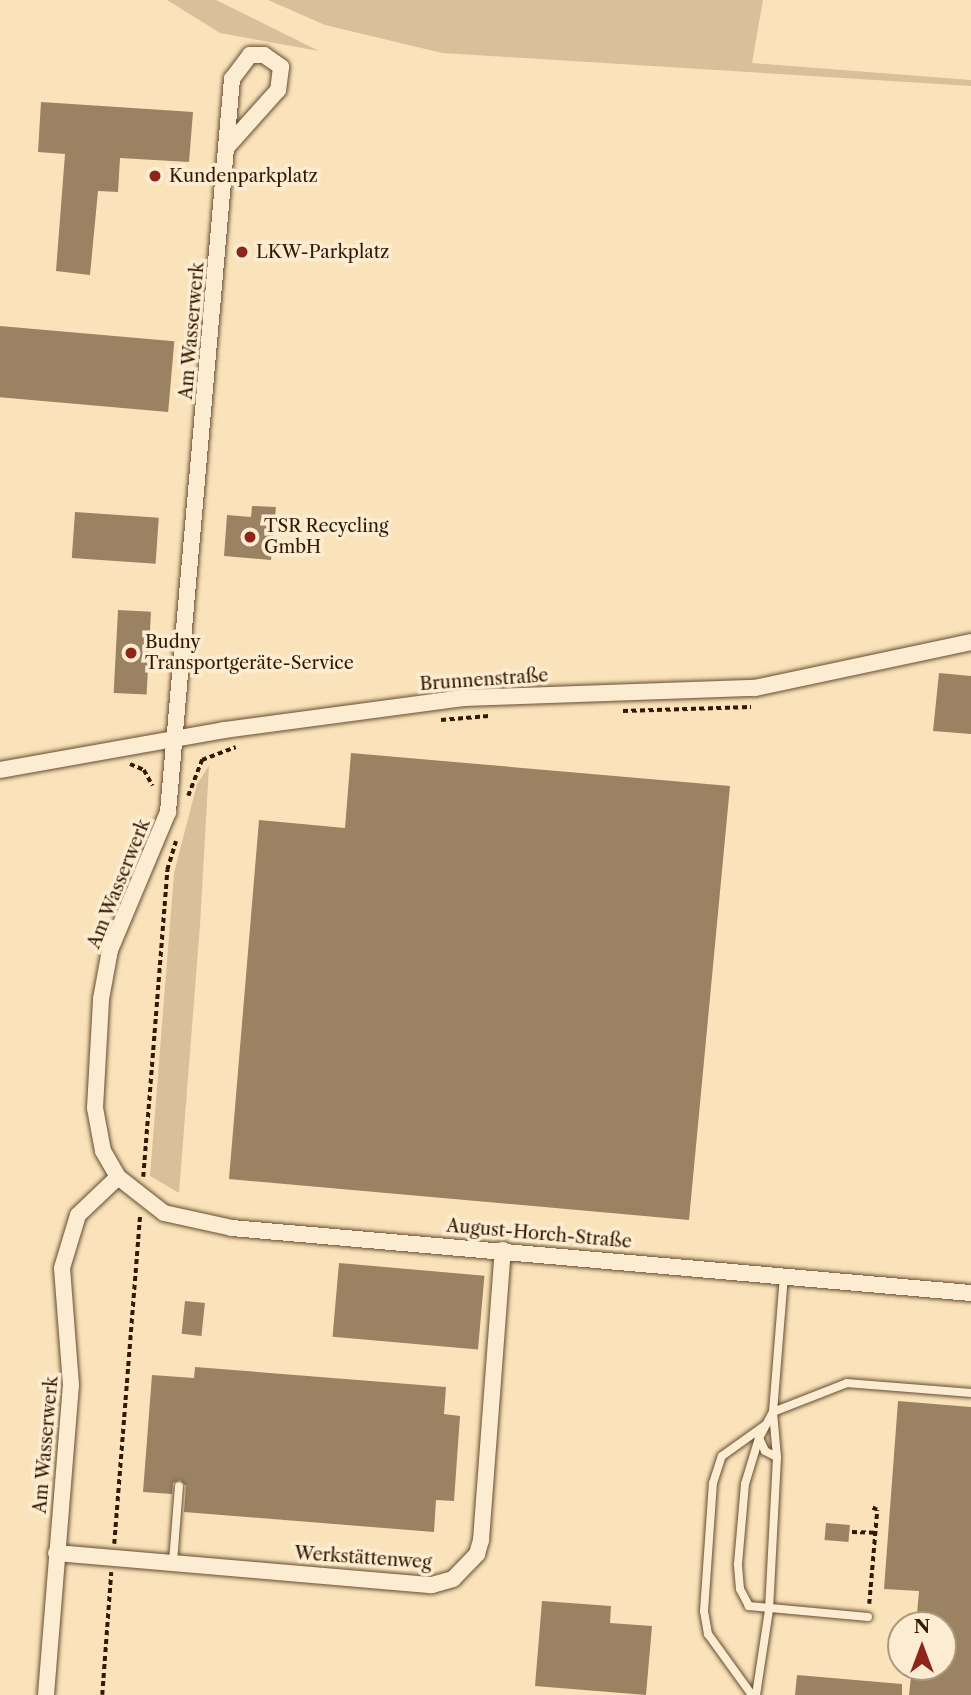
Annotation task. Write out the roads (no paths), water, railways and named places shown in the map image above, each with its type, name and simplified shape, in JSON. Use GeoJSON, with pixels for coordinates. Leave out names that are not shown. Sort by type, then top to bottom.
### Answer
{"type":"FeatureCollection","features":[{"type":"Feature","properties":{"kind":"street","name":"Am Wasserwerk"},"geometry":{"type":"LineString","coordinates":[[46,1695],[71,1385],[62,1268],[78,1215],[118,1177],[103,1151],[95,1108],[101,999],[110,950],[161,838],[177,739],[232,79],[250,55],[264,55],[281,67],[278,90],[227,147]]}},
{"type":"Feature","properties":{"kind":"street","name":"Brunnenstraße"},"geometry":{"type":"LineString","coordinates":[[0,771],[177,739],[465,698],[755,688],[971,642]]}},
{"type":"Feature","properties":{"kind":"street","name":"August-Horch-Straße"},"geometry":{"type":"LineString","coordinates":[[118,1177],[141,1200],[188,1221],[232,1228],[971,1293]]}},
{"type":"Feature","properties":{"kind":"street","name":"Werkstättenweg"},"geometry":{"type":"LineString","coordinates":[[56,1552],[432,1585],[453,1579],[467,1567],[481,1540],[503,1250]]}},
{"type":"Feature","properties":{"kind":"lane"},"geometry":{"type":"LineString","coordinates":[[754,1695],[769,1610],[777,1458],[773,1412],[784,1275]]}},
{"type":"Feature","properties":{"kind":"lane"},"geometry":{"type":"LineString","coordinates":[[868,1617],[769,1610],[749,1606],[740,1589],[745,1484],[759,1438],[773,1412],[847,1383],[971,1393]]}},
{"type":"Feature","properties":{"kind":"lane"},"geometry":{"type":"LineString","coordinates":[[754,1695],[708,1634],[704,1611],[713,1483],[722,1456],[766,1424]]}},
{"type":"Feature","properties":{"kind":"lane"},"geometry":{"type":"LineString","coordinates":[[759,1438],[765,1451],[777,1458]]}},
{"type":"Feature","properties":{"kind":"lane"},"geometry":{"type":"LineString","coordinates":[[173,1562],[179,1486]]}},
{"type":"Feature","properties":{"kind":"place","name":"Kundenparkplatz"},"geometry":{"type":"Point","coordinates":[155,176]}},
{"type":"Feature","properties":{"kind":"place","name":"LKW-Parkplatz"},"geometry":{"type":"Point","coordinates":[242,252]}},
{"type":"Feature","properties":{"kind":"place","name":"TSR Recycling GmbH"},"geometry":{"type":"Point","coordinates":[250,537]}},
{"type":"Feature","properties":{"kind":"place","name":"Budny Transportgeräte-Service"},"geometry":{"type":"Point","coordinates":[131,653]}}]}
